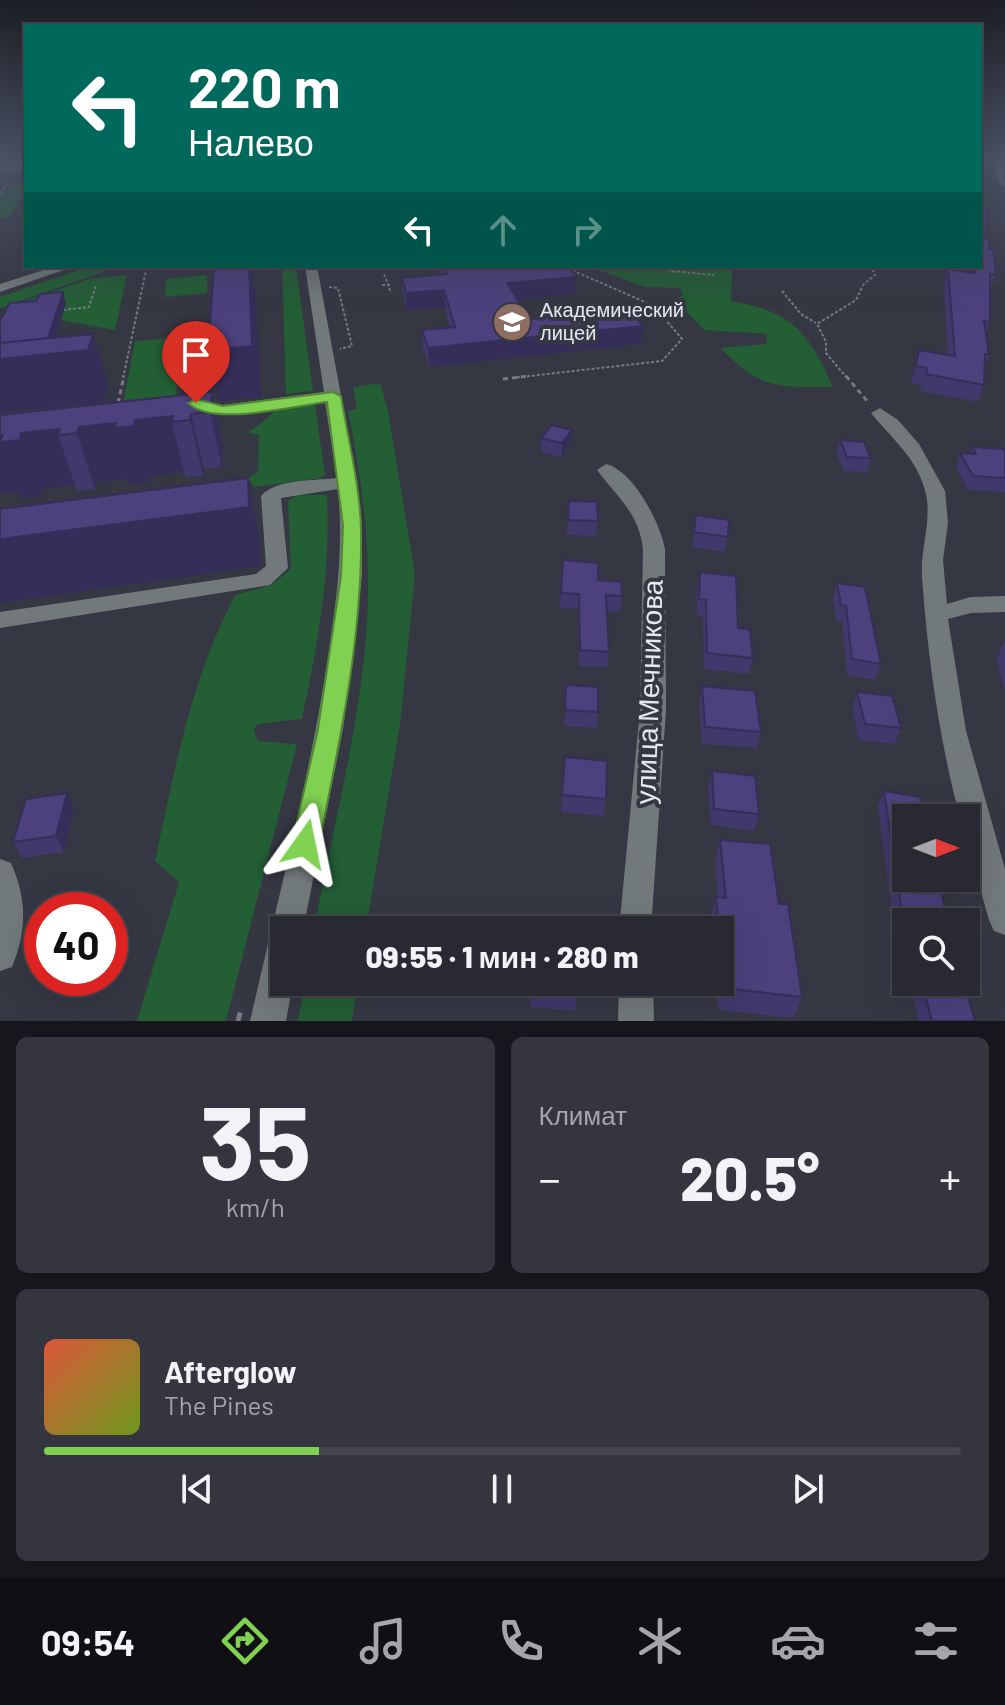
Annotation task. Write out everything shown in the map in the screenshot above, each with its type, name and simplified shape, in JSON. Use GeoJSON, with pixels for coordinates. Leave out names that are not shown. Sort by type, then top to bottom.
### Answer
{"type":"FeatureCollection","features":[{"type":"Feature","properties":{"kind":"street"},"geometry":{"type":"LineString","coordinates":[[0,288],[63,268]]}},
{"type":"Feature","properties":{"kind":"street"},"geometry":{"type":"LineString","coordinates":[[290,916],[330,729],[344,642],[352,550],[347,482],[311,268]]}},
{"type":"Feature","properties":{"kind":"street"},"geometry":{"type":"LineString","coordinates":[[174,406],[196,403],[206,409],[223,410],[333,396]]}},
{"type":"Feature","properties":{"kind":"street"},"geometry":{"type":"LineString","coordinates":[[880,413],[902,432],[920,454],[933,490],[939,520],[932,560],[940,677],[966,788],[1005,920]]}},
{"type":"Feature","properties":{"kind":"street","name":"улица Мечникова"},"geometry":{"type":"LineString","coordinates":[[606,470],[622,484],[653,531],[653,710],[636,916]]}},
{"type":"Feature","properties":{"kind":"street"},"geometry":{"type":"LineString","coordinates":[[0,620],[262,580],[277,568],[271,496],[280,491],[347,482]]}},
{"type":"Feature","properties":{"kind":"street"},"geometry":{"type":"LineString","coordinates":[[244,529],[275,525]]}},
{"type":"Feature","properties":{"kind":"street"},"geometry":{"type":"LineString","coordinates":[[936,615],[970,605],[1005,604]]}},
{"type":"Feature","properties":{"kind":"street"},"geometry":{"type":"LineString","coordinates":[[0,873],[11,927],[0,955]]}},
{"type":"Feature","properties":{"kind":"street"},"geometry":{"type":"LineString","coordinates":[[255,1014],[270,978]]}},
{"type":"Feature","properties":{"kind":"street"},"geometry":{"type":"LineString","coordinates":[[636,996],[636,1021]]}},
{"type":"Feature","properties":{"kind":"path"},"geometry":{"type":"LineString","coordinates":[[116,413],[147,268]]}},
{"type":"Feature","properties":{"kind":"path"},"geometry":{"type":"LineString","coordinates":[[667,268],[714,275]]}},
{"type":"Feature","properties":{"kind":"path"},"geometry":{"type":"LineString","coordinates":[[817,324],[828,314],[856,300],[863,285],[875,275],[872,268]]}},
{"type":"Feature","properties":{"kind":"path"},"geometry":{"type":"LineString","coordinates":[[503,379],[662,361],[682,339],[654,306],[574,271]]}},
{"type":"Feature","properties":{"kind":"path"},"geometry":{"type":"LineString","coordinates":[[379,275],[385,274],[391,293]]}},
{"type":"Feature","properties":{"kind":"path"},"geometry":{"type":"LineString","coordinates":[[53,310],[89,307],[96,285]]}},
{"type":"Feature","properties":{"kind":"path"},"geometry":{"type":"LineString","coordinates":[[382,285],[389,285]]}},
{"type":"Feature","properties":{"kind":"path"},"geometry":{"type":"LineString","coordinates":[[782,291],[801,314],[817,324],[826,342],[826,353],[880,413]]}},
{"type":"Feature","properties":{"kind":"path"},"geometry":{"type":"LineString","coordinates":[[238,1021],[255,1014]]}},
{"type":"Feature","properties":{"kind":"green space"},"geometry":{"type":"Polygon","coordinates":[[[0,207],[16,207],[9,217],[0,218],[0,207]]]}},
{"type":"Feature","properties":{"kind":"green space"},"geometry":{"type":"Polygon","coordinates":[[[85,268],[114,268],[0,308],[0,297],[85,268]]]}},
{"type":"Feature","properties":{"kind":"green space"},"geometry":{"type":"Polygon","coordinates":[[[282,268],[296,268],[313,391],[286,394],[282,268]]]}},
{"type":"Feature","properties":{"kind":"green space"},"geometry":{"type":"Polygon","coordinates":[[[732,268],[731,301],[770,311],[796,328],[815,352],[833,387],[783,386],[759,379],[720,348],[766,344],[767,334],[704,330],[676,301],[683,294],[680,288],[646,287],[598,270],[732,268]]]}},
{"type":"Feature","properties":{"kind":"green space"},"geometry":{"type":"Polygon","coordinates":[[[127,275],[115,330],[60,320],[0,334],[0,318],[5,308],[89,279],[127,275]]]}},
{"type":"Feature","properties":{"kind":"green space"},"geometry":{"type":"Polygon","coordinates":[[[207,275],[207,293],[165,297],[166,279],[207,275]]]}},
{"type":"Feature","properties":{"kind":"green space"},"geometry":{"type":"Polygon","coordinates":[[[180,337],[176,398],[123,404],[135,341],[180,337]]]}},
{"type":"Feature","properties":{"kind":"green space"},"geometry":{"type":"Polygon","coordinates":[[[381,385],[415,575],[400,725],[368,916],[317,916],[350,753],[364,662],[368,575],[359,472],[348,411],[357,409],[353,387],[381,385]]]}},
{"type":"Feature","properties":{"kind":"green space"},"geometry":{"type":"Polygon","coordinates":[[[315,406],[325,474],[321,478],[254,487],[248,478],[258,472],[259,435],[248,433],[281,407],[315,406]]]}},
{"type":"Feature","properties":{"kind":"green space"},"geometry":{"type":"Polygon","coordinates":[[[297,495],[327,495],[327,552],[322,608],[302,719],[258,724],[254,730],[258,741],[297,744],[226,1021],[137,1021],[179,882],[155,861],[196,692],[235,595],[271,585],[291,569],[288,501],[297,495]]]}},
{"type":"Feature","properties":{"kind":"green space"},"geometry":{"type":"Polygon","coordinates":[[[302,996],[356,996],[352,1021],[298,1021],[302,996]]]}},
{"type":"Feature","properties":{"kind":"building"},"geometry":{"type":"Polygon","coordinates":[[[982,208],[987,209],[985,239],[982,239],[982,208]]]}},
{"type":"Feature","properties":{"kind":"building"},"geometry":{"type":"Polygon","coordinates":[[[982,239],[989,239],[996,275],[990,274],[990,322],[984,321],[989,354],[985,354],[984,385],[926,374],[927,368],[916,366],[919,350],[955,356],[948,269],[975,273],[976,268],[982,268],[982,239]]]}},
{"type":"Feature","properties":{"kind":"building"},"geometry":{"type":"Polygon","coordinates":[[[214,268],[249,268],[252,346],[208,350],[214,268]]]}},
{"type":"Feature","properties":{"kind":"building"},"geometry":{"type":"Polygon","coordinates":[[[444,268],[569,268],[576,277],[507,283],[529,319],[629,309],[643,326],[428,348],[422,330],[455,327],[444,290],[406,293],[402,278],[447,274],[444,268]]]}},
{"type":"Feature","properties":{"kind":"building"},"geometry":{"type":"Polygon","coordinates":[[[63,292],[48,338],[0,343],[0,320],[10,303],[36,301],[40,294],[63,292]]]}},
{"type":"Feature","properties":{"kind":"building"},"geometry":{"type":"Polygon","coordinates":[[[93,334],[88,350],[0,359],[0,343],[93,334]]]}},
{"type":"Feature","properties":{"kind":"building"},"geometry":{"type":"Polygon","coordinates":[[[212,392],[210,412],[191,414],[190,420],[172,422],[173,416],[135,420],[134,426],[114,428],[116,423],[79,427],[77,433],[58,435],[60,429],[21,433],[20,440],[0,442],[3,435],[0,436],[0,415],[212,392]]]}},
{"type":"Feature","properties":{"kind":"building"},"geometry":{"type":"Polygon","coordinates":[[[552,425],[572,430],[562,443],[541,438],[552,425]]]}},
{"type":"Feature","properties":{"kind":"building"},"geometry":{"type":"Polygon","coordinates":[[[840,440],[864,442],[871,458],[847,457],[840,440]]]}},
{"type":"Feature","properties":{"kind":"building"},"geometry":{"type":"Polygon","coordinates":[[[972,447],[1003,449],[1005,478],[973,476],[960,453],[976,454],[972,447]]]}},
{"type":"Feature","properties":{"kind":"building"},"geometry":{"type":"Polygon","coordinates":[[[248,478],[249,507],[0,539],[0,509],[248,478]]]}},
{"type":"Feature","properties":{"kind":"building"},"geometry":{"type":"Polygon","coordinates":[[[569,501],[597,502],[598,521],[568,520],[569,501]]]}},
{"type":"Feature","properties":{"kind":"building"},"geometry":{"type":"Polygon","coordinates":[[[696,515],[729,520],[728,537],[694,532],[696,515]]]}},
{"type":"Feature","properties":{"kind":"building"},"geometry":{"type":"Polygon","coordinates":[[[563,560],[598,563],[598,580],[621,582],[622,596],[606,595],[609,652],[580,650],[579,594],[561,593],[563,560]]]}},
{"type":"Feature","properties":{"kind":"building"},"geometry":{"type":"Polygon","coordinates":[[[700,572],[736,576],[738,628],[750,629],[753,658],[707,653],[706,600],[699,599],[700,572]]]}},
{"type":"Feature","properties":{"kind":"building"},"geometry":{"type":"Polygon","coordinates":[[[837,583],[865,587],[881,664],[852,659],[846,606],[841,605],[837,583]]]}},
{"type":"Feature","properties":{"kind":"building"},"geometry":{"type":"Polygon","coordinates":[[[566,685],[598,687],[598,712],[565,710],[566,685]]]}},
{"type":"Feature","properties":{"kind":"building"},"geometry":{"type":"Polygon","coordinates":[[[702,686],[755,691],[761,732],[705,727],[702,686]]]}},
{"type":"Feature","properties":{"kind":"building"},"geometry":{"type":"Polygon","coordinates":[[[857,692],[892,696],[901,728],[865,724],[857,692]]]}},
{"type":"Feature","properties":{"kind":"building"},"geometry":{"type":"Polygon","coordinates":[[[565,757],[607,761],[606,799],[562,795],[565,757]]]}},
{"type":"Feature","properties":{"kind":"building"},"geometry":{"type":"Polygon","coordinates":[[[712,771],[755,776],[759,814],[714,809],[712,771]]]}},
{"type":"Feature","properties":{"kind":"building"},"geometry":{"type":"Polygon","coordinates":[[[884,791],[920,797],[921,804],[892,804],[892,845],[884,791]]]}},
{"type":"Feature","properties":{"kind":"building"},"geometry":{"type":"Polygon","coordinates":[[[67,793],[56,836],[13,842],[26,799],[67,793]]]}},
{"type":"Feature","properties":{"kind":"building"},"geometry":{"type":"Polygon","coordinates":[[[720,840],[770,844],[779,904],[788,904],[802,997],[734,989],[734,916],[718,916],[716,897],[726,898],[720,840]]]}},
{"type":"Feature","properties":{"kind":"building"},"geometry":{"type":"Polygon","coordinates":[[[899,892],[941,892],[945,908],[901,908],[899,892]]]}},
{"type":"Feature","properties":{"kind":"building"},"geometry":{"type":"Polygon","coordinates":[[[926,996],[968,996],[975,1021],[932,1021],[926,996]]]}},
{"type":"Feature","properties":{"kind":"place","name":"Академический лицей"},"geometry":{"type":"Point","coordinates":[512,322]}},
{"type":"Feature","properties":{"kind":"route"},"geometry":{"type":"LineString","coordinates":[[196,403],[206,409],[223,410],[333,396],[352,525],[351,576],[330,729],[305,844]]}}]}
